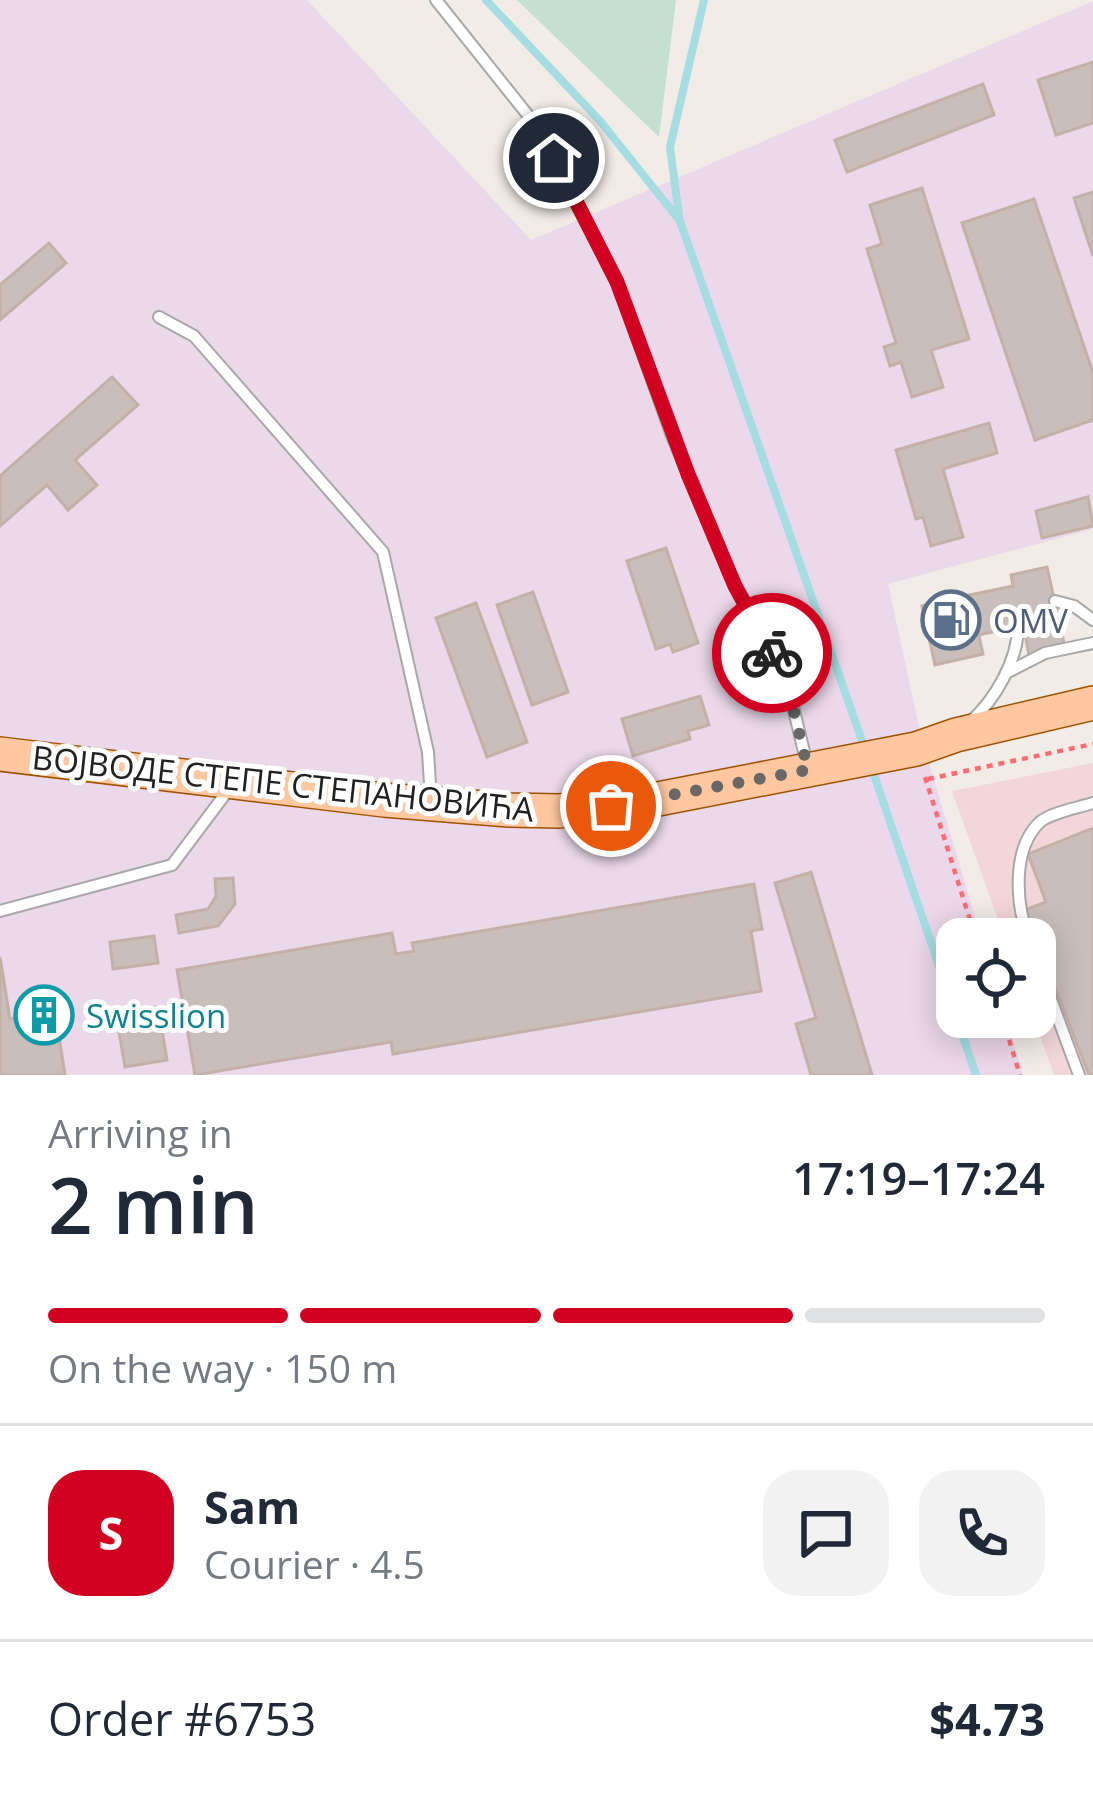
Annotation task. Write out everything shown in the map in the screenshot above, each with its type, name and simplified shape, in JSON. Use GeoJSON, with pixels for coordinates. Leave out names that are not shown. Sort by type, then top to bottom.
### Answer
{"type":"FeatureCollection","features":[{"type":"Feature","properties":{"kind":"main road","name":"ВОЈВОДЕ СТЕПЕ СТЕПАНОВИЋА"},"geometry":{"type":"LineString","coordinates":[[917,757],[956,735],[1093,703]]}},
{"type":"Feature","properties":{"kind":"main road","name":"ВОЈВОДЕ СТЕПЕ СТЕПАНОВИЋА"},"geometry":{"type":"LineString","coordinates":[[0,754],[431,803],[560,811],[1093,726]]}},
{"type":"Feature","properties":{"kind":"lane"},"geometry":{"type":"LineString","coordinates":[[436,0],[535,124],[617,282],[672,436],[735,586],[786,678],[817,768]]}},
{"type":"Feature","properties":{"kind":"lane"},"geometry":{"type":"LineString","coordinates":[[159,317],[194,336],[383,552],[428,752],[431,803]]}},
{"type":"Feature","properties":{"kind":"lane"},"geometry":{"type":"LineString","coordinates":[[1055,601],[1074,605],[1093,620]]}},
{"type":"Feature","properties":{"kind":"lane"},"geometry":{"type":"LineString","coordinates":[[956,735],[980,713],[1005,673],[1015,653],[1018,626]]}},
{"type":"Feature","properties":{"kind":"lane"},"geometry":{"type":"LineString","coordinates":[[1005,673],[1045,653],[1093,644]]}},
{"type":"Feature","properties":{"kind":"lane"},"geometry":{"type":"LineString","coordinates":[[0,911],[172,865],[234,782]]}},
{"type":"Feature","properties":{"kind":"lane"},"geometry":{"type":"LineString","coordinates":[[1023,918],[1017,873],[1029,839],[1042,820],[1093,803]]}},
{"type":"Feature","properties":{"kind":"lane"},"geometry":{"type":"LineString","coordinates":[[1056,1013],[1079,1075]]}},
{"type":"Feature","properties":{"kind":"path"},"geometry":{"type":"LineString","coordinates":[[969,918],[917,757],[1093,744]]}},
{"type":"Feature","properties":{"kind":"path"},"geometry":{"type":"LineString","coordinates":[[1009,1038],[1020,1075]]}},
{"type":"Feature","properties":{"kind":"shaded area"},"geometry":{"type":"Polygon","coordinates":[[[0,0],[307,0],[531,240],[1093,1],[1093,529],[888,584],[922,740],[976,918],[936,918],[936,1038],[1012,1038],[1023,1075],[0,1075],[0,0]]]}},
{"type":"Feature","properties":{"kind":"shaded area"},"geometry":{"type":"Polygon","coordinates":[[[1093,763],[1093,1075],[1054,1075],[1041,1038],[1056,1038],[1056,918],[997,918],[952,791],[1093,763]]]}},
{"type":"Feature","properties":{"kind":"green space"},"geometry":{"type":"Polygon","coordinates":[[[517,0],[676,0],[659,137],[517,0]]]}},
{"type":"Feature","properties":{"kind":"building"},"geometry":{"type":"Polygon","coordinates":[[[1093,62],[1093,123],[1056,135],[1038,80],[1093,62]]]}},
{"type":"Feature","properties":{"kind":"building"},"geometry":{"type":"Polygon","coordinates":[[[983,84],[994,115],[847,172],[835,140],[983,84]]]}},
{"type":"Feature","properties":{"kind":"building"},"geometry":{"type":"Polygon","coordinates":[[[922,188],[969,339],[931,350],[943,387],[912,397],[901,362],[890,366],[884,347],[896,343],[867,249],[882,244],[870,205],[922,188]]]}},
{"type":"Feature","properties":{"kind":"building"},"geometry":{"type":"Polygon","coordinates":[[[1093,192],[1093,256],[1074,198],[1093,192]]]}},
{"type":"Feature","properties":{"kind":"building"},"geometry":{"type":"Polygon","coordinates":[[[1034,199],[1093,373],[1093,420],[1035,440],[962,223],[1034,199]]]}},
{"type":"Feature","properties":{"kind":"building"},"geometry":{"type":"Polygon","coordinates":[[[49,243],[66,263],[0,320],[0,285],[49,243]]]}},
{"type":"Feature","properties":{"kind":"building"},"geometry":{"type":"Polygon","coordinates":[[[112,377],[138,405],[75,460],[97,485],[68,510],[47,485],[0,526],[0,476],[112,377]]]}},
{"type":"Feature","properties":{"kind":"building"},"geometry":{"type":"Polygon","coordinates":[[[989,423],[997,453],[943,469],[963,537],[931,546],[923,517],[916,519],[896,450],[989,423]]]}},
{"type":"Feature","properties":{"kind":"building"},"geometry":{"type":"Polygon","coordinates":[[[1088,497],[1093,526],[1042,538],[1036,511],[1088,497]]]}},
{"type":"Feature","properties":{"kind":"building"},"geometry":{"type":"Polygon","coordinates":[[[666,548],[698,643],[673,652],[670,644],[656,649],[627,561],[666,548]]]}},
{"type":"Feature","properties":{"kind":"building"},"geometry":{"type":"Polygon","coordinates":[[[1047,567],[1065,647],[1029,655],[1023,625],[979,635],[970,595],[1013,586],[1011,575],[1047,567]]]}},
{"type":"Feature","properties":{"kind":"building"},"geometry":{"type":"Polygon","coordinates":[[[533,592],[568,692],[532,705],[497,605],[533,592]]]}},
{"type":"Feature","properties":{"kind":"building","name":"OMV"},"geometry":{"type":"Polygon","coordinates":[[[970,595],[983,654],[935,665],[922,606],[970,595]]]}},
{"type":"Feature","properties":{"kind":"building"},"geometry":{"type":"Polygon","coordinates":[[[476,603],[527,742],[487,757],[436,618],[476,603]]]}},
{"type":"Feature","properties":{"kind":"building"},"geometry":{"type":"Polygon","coordinates":[[[700,696],[709,725],[688,731],[690,739],[633,756],[622,719],[700,696]]]}},
{"type":"Feature","properties":{"kind":"building"},"geometry":{"type":"Polygon","coordinates":[[[1093,828],[1093,1075],[1089,1075],[1056,990],[1056,918],[1028,918],[1025,910],[1046,902],[1028,854],[1093,828]]]}},
{"type":"Feature","properties":{"kind":"building"},"geometry":{"type":"Polygon","coordinates":[[[811,872],[872,1075],[811,1075],[796,1024],[816,1018],[775,883],[811,872]]]}},
{"type":"Feature","properties":{"kind":"building"},"geometry":{"type":"Polygon","coordinates":[[[233,878],[235,904],[218,926],[179,933],[176,915],[208,909],[216,896],[215,879],[233,878]]]}},
{"type":"Feature","properties":{"kind":"building"},"geometry":{"type":"Polygon","coordinates":[[[754,884],[762,929],[751,931],[761,991],[393,1054],[391,1042],[195,1075],[177,970],[392,933],[396,954],[414,951],[412,943],[754,884]]]}},
{"type":"Feature","properties":{"kind":"building"},"geometry":{"type":"Polygon","coordinates":[[[154,936],[158,963],[113,969],[110,942],[154,936]]]}},
{"type":"Feature","properties":{"kind":"building","name":"Swisslion"},"geometry":{"type":"Polygon","coordinates":[[[0,957],[10,1019],[55,1011],[65,1075],[0,1075],[0,957]]]}},
{"type":"Feature","properties":{"kind":"building"},"geometry":{"type":"Polygon","coordinates":[[[158,1007],[167,1060],[125,1067],[116,1014],[158,1007]]]}},
{"type":"Feature","properties":{"kind":"waterway"},"geometry":{"type":"LineString","coordinates":[[486,0],[601,122],[680,221],[866,752]]}},
{"type":"Feature","properties":{"kind":"waterway"},"geometry":{"type":"LineString","coordinates":[[679,216],[670,147],[704,0]]}},
{"type":"Feature","properties":{"kind":"waterway"},"geometry":{"type":"LineString","coordinates":[[871,766],[976,1075]]}},
{"type":"Feature","properties":{"kind":"way so far"},"geometry":{"type":"LineString","coordinates":[[611,806],[808,770],[786,678],[772,653]]}},
{"type":"Feature","properties":{"kind":"place","name":"OMV"},"geometry":{"type":"Point","coordinates":[951,620]}},
{"type":"Feature","properties":{"kind":"place","name":"Swisslion"},"geometry":{"type":"Point","coordinates":[44,1015]}},
{"type":"Feature","properties":{"kind":"route"},"geometry":{"type":"LineString","coordinates":[[554,158],[617,282],[672,436],[735,586],[772,653]]}}]}
